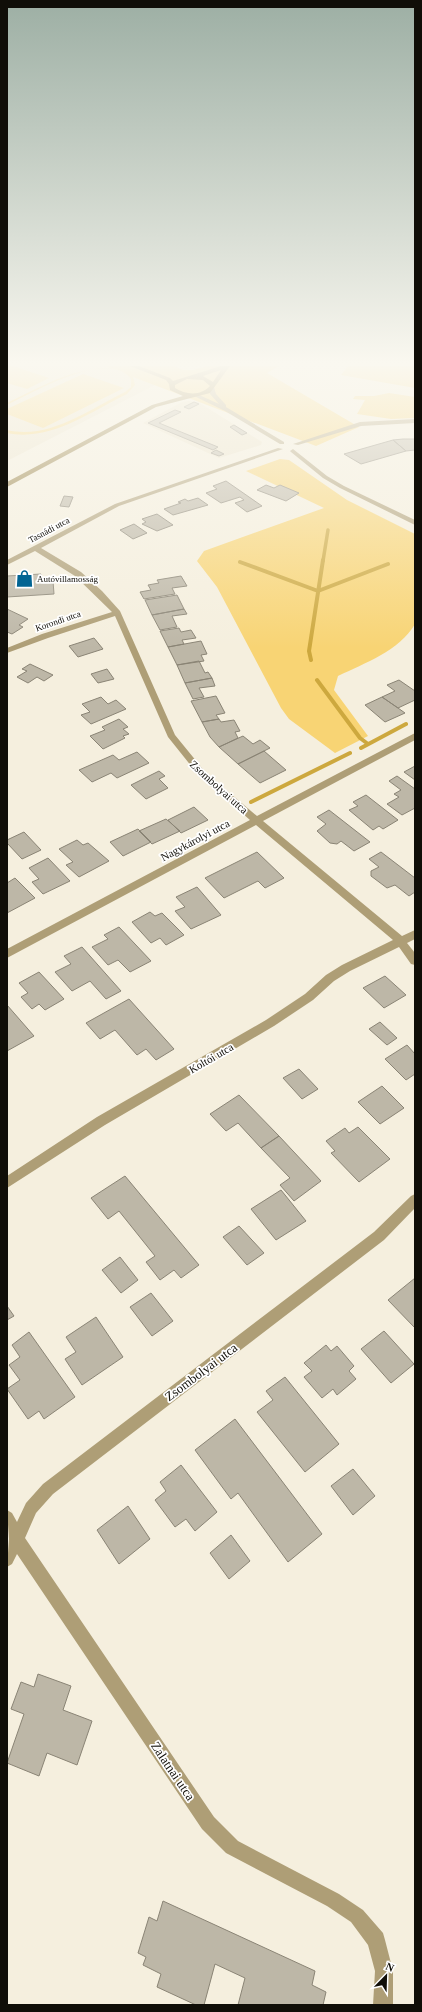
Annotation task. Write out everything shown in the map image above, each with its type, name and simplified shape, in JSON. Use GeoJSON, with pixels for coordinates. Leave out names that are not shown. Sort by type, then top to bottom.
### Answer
{"type":"FeatureCollection","features":[{"type":"Feature","properties":{"kind":"main road"},"geometry":{"type":"LineString","coordinates":[[7,485],[54,460]]}},
{"type":"Feature","properties":{"kind":"street","name":"Tasnádi utca"},"geometry":{"type":"LineString","coordinates":[[7,563],[88,519],[137,498],[243,460]]}},
{"type":"Feature","properties":{"kind":"street"},"geometry":{"type":"LineString","coordinates":[[307,460],[324,476],[342,487],[415,523]]}},
{"type":"Feature","properties":{"kind":"street","name":"Zsombolyai utca"},"geometry":{"type":"LineString","coordinates":[[35,548],[78,574],[94,587],[117,613],[170,735],[184,754],[203,775],[388,929],[400,941],[415,961]]}},
{"type":"Feature","properties":{"kind":"street","name":"Korondi utca"},"geometry":{"type":"LineString","coordinates":[[7,651],[45,636],[117,613]]}},
{"type":"Feature","properties":{"kind":"street","name":"Nagykárolyi utca"},"geometry":{"type":"LineString","coordinates":[[7,954],[415,736]]}},
{"type":"Feature","properties":{"kind":"street","name":"Koltói utca"},"geometry":{"type":"LineString","coordinates":[[7,1183],[101,1121],[270,1023],[309,997],[330,978],[346,968],[415,934]]}},
{"type":"Feature","properties":{"kind":"street","name":"Zsombolyai utca"},"geometry":{"type":"LineString","coordinates":[[7,1559],[31,1508],[48,1489],[379,1236],[415,1200]]}},
{"type":"Feature","properties":{"kind":"street","name":"Zalatnai utca"},"geometry":{"type":"LineString","coordinates":[[7,1518],[16,1538],[208,1823],[232,1847],[333,1900],[357,1916],[376,1940],[384,1971],[383,2005]]}},
{"type":"Feature","properties":{"kind":"shaded area"},"geometry":{"type":"Polygon","coordinates":[[[277,460],[289,460],[347,500],[415,534],[415,624],[400,642],[391,649],[338,676],[334,690],[368,736],[335,753],[289,719],[281,708],[217,587],[197,561],[204,551],[324,508],[246,471],[277,460]]]}},
{"type":"Feature","properties":{"kind":"building"},"geometry":{"type":"Polygon","coordinates":[[[354,460],[375,460],[361,464],[354,460]]]}},
{"type":"Feature","properties":{"kind":"building"},"geometry":{"type":"Polygon","coordinates":[[[226,481],[262,506],[247,512],[235,503],[244,500],[240,497],[221,503],[206,493],[217,489],[213,486],[226,481]]]}},
{"type":"Feature","properties":{"kind":"building"},"geometry":{"type":"Polygon","coordinates":[[[266,485],[274,488],[280,485],[299,493],[286,501],[257,490],[266,485]]]}},
{"type":"Feature","properties":{"kind":"building"},"geometry":{"type":"Polygon","coordinates":[[[64,496],[73,497],[69,507],[60,506],[64,496]]]}},
{"type":"Feature","properties":{"kind":"building"},"geometry":{"type":"Polygon","coordinates":[[[198,498],[208,505],[173,515],[164,509],[181,503],[178,502],[185,499],[188,501],[198,498]]]}},
{"type":"Feature","properties":{"kind":"building"},"geometry":{"type":"Polygon","coordinates":[[[157,514],[173,525],[157,531],[142,524],[146,522],[142,519],[157,514]]]}},
{"type":"Feature","properties":{"kind":"building"},"geometry":{"type":"Polygon","coordinates":[[[134,524],[147,533],[133,539],[120,530],[134,524]]]}},
{"type":"Feature","properties":{"kind":"building"},"geometry":{"type":"Polygon","coordinates":[[[41,574],[41,581],[53,581],[54,594],[7,597],[7,576],[41,574]]]}},
{"type":"Feature","properties":{"kind":"building"},"geometry":{"type":"Polygon","coordinates":[[[181,576],[187,586],[172,588],[175,594],[144,599],[140,592],[151,590],[148,585],[159,583],[157,580],[181,576]]]}},
{"type":"Feature","properties":{"kind":"building"},"geometry":{"type":"Polygon","coordinates":[[[177,595],[184,609],[152,615],[145,600],[177,595]]]}},
{"type":"Feature","properties":{"kind":"building"},"geometry":{"type":"Polygon","coordinates":[[[7,609],[28,619],[19,625],[23,627],[12,634],[7,632],[7,609]]]}},
{"type":"Feature","properties":{"kind":"building"},"geometry":{"type":"Polygon","coordinates":[[[184,609],[187,614],[172,616],[177,627],[160,630],[152,615],[184,609]]]}},
{"type":"Feature","properties":{"kind":"building"},"geometry":{"type":"Polygon","coordinates":[[[179,628],[181,632],[191,630],[196,638],[182,640],[184,644],[168,647],[160,631],[179,628]]]}},
{"type":"Feature","properties":{"kind":"building"},"geometry":{"type":"Polygon","coordinates":[[[94,638],[103,649],[78,657],[69,646],[94,638]]]}},
{"type":"Feature","properties":{"kind":"building"},"geometry":{"type":"Polygon","coordinates":[[[201,641],[207,654],[201,655],[204,661],[177,665],[168,647],[201,641]]]}},
{"type":"Feature","properties":{"kind":"building"},"geometry":{"type":"Polygon","coordinates":[[[199,661],[205,673],[208,672],[212,678],[185,683],[177,665],[199,661]]]}},
{"type":"Feature","properties":{"kind":"building"},"geometry":{"type":"Polygon","coordinates":[[[30,664],[53,675],[44,681],[37,677],[28,683],[17,677],[27,671],[22,669],[30,664]]]}},
{"type":"Feature","properties":{"kind":"building"},"geometry":{"type":"Polygon","coordinates":[[[107,669],[114,679],[98,683],[91,674],[107,669]]]}},
{"type":"Feature","properties":{"kind":"building"},"geometry":{"type":"Polygon","coordinates":[[[212,678],[215,686],[199,688],[204,697],[193,699],[185,683],[212,678]]]}},
{"type":"Feature","properties":{"kind":"building"},"geometry":{"type":"Polygon","coordinates":[[[399,680],[415,691],[415,700],[398,708],[382,697],[395,691],[387,685],[399,680]]]}},
{"type":"Feature","properties":{"kind":"building"},"geometry":{"type":"Polygon","coordinates":[[[216,696],[225,713],[216,715],[219,719],[202,722],[191,701],[216,696]]]}},
{"type":"Feature","properties":{"kind":"building"},"geometry":{"type":"Polygon","coordinates":[[[101,697],[108,704],[116,700],[126,709],[91,724],[81,715],[90,712],[82,704],[101,697]]]}},
{"type":"Feature","properties":{"kind":"building"},"geometry":{"type":"Polygon","coordinates":[[[382,697],[405,713],[385,722],[365,705],[382,697]]]}},
{"type":"Feature","properties":{"kind":"building"},"geometry":{"type":"Polygon","coordinates":[[[119,719],[128,727],[123,729],[129,734],[123,736],[125,738],[103,749],[90,736],[105,730],[102,727],[119,719]]]}},
{"type":"Feature","properties":{"kind":"building"},"geometry":{"type":"Polygon","coordinates":[[[219,719],[221,722],[234,720],[240,731],[235,732],[238,738],[219,747],[210,737],[202,722],[219,719]]]}},
{"type":"Feature","properties":{"kind":"building"},"geometry":{"type":"Polygon","coordinates":[[[243,736],[253,744],[260,740],[270,748],[238,764],[219,747],[243,736]]]}},
{"type":"Feature","properties":{"kind":"building"},"geometry":{"type":"Polygon","coordinates":[[[264,751],[286,770],[260,783],[238,764],[264,751]]]}},
{"type":"Feature","properties":{"kind":"building"},"geometry":{"type":"Polygon","coordinates":[[[137,752],[149,763],[117,778],[111,773],[92,782],[79,770],[113,755],[119,760],[137,752]]]}},
{"type":"Feature","properties":{"kind":"building"},"geometry":{"type":"Polygon","coordinates":[[[415,766],[415,780],[404,772],[415,766]]]}},
{"type":"Feature","properties":{"kind":"building"},"geometry":{"type":"Polygon","coordinates":[[[159,771],[165,776],[159,779],[168,788],[146,799],[131,785],[159,771]]]}},
{"type":"Feature","properties":{"kind":"building"},"geometry":{"type":"Polygon","coordinates":[[[397,776],[415,789],[415,808],[402,815],[387,804],[399,797],[394,794],[401,790],[389,781],[397,776]]]}},
{"type":"Feature","properties":{"kind":"building"},"geometry":{"type":"Polygon","coordinates":[[[366,795],[398,820],[383,829],[379,826],[373,830],[349,810],[358,806],[353,802],[366,795]]]}},
{"type":"Feature","properties":{"kind":"building"},"geometry":{"type":"Polygon","coordinates":[[[194,807],[208,820],[181,833],[168,820],[194,807]]]}},
{"type":"Feature","properties":{"kind":"building"},"geometry":{"type":"Polygon","coordinates":[[[329,810],[370,842],[354,851],[341,841],[337,844],[330,843],[317,831],[326,824],[317,817],[329,810]]]}},
{"type":"Feature","properties":{"kind":"building"},"geometry":{"type":"Polygon","coordinates":[[[166,819],[180,831],[152,844],[139,831],[166,819]]]}},
{"type":"Feature","properties":{"kind":"building"},"geometry":{"type":"Polygon","coordinates":[[[138,829],[151,842],[123,856],[110,842],[138,829]]]}},
{"type":"Feature","properties":{"kind":"building"},"geometry":{"type":"Polygon","coordinates":[[[24,832],[41,850],[22,859],[7,843],[7,840],[24,832]]]}},
{"type":"Feature","properties":{"kind":"building"},"geometry":{"type":"Polygon","coordinates":[[[77,840],[83,845],[88,843],[109,861],[79,877],[66,865],[73,862],[59,849],[77,840]]]}},
{"type":"Feature","properties":{"kind":"building"},"geometry":{"type":"Polygon","coordinates":[[[257,852],[284,878],[265,888],[258,881],[224,898],[205,878],[257,852]]]}},
{"type":"Feature","properties":{"kind":"building"},"geometry":{"type":"Polygon","coordinates":[[[381,852],[415,878],[415,892],[409,896],[395,885],[387,888],[371,876],[371,871],[379,867],[369,859],[381,852]]]}},
{"type":"Feature","properties":{"kind":"building"},"geometry":{"type":"Polygon","coordinates":[[[48,858],[70,881],[43,894],[32,882],[39,879],[29,868],[48,858]]]}},
{"type":"Feature","properties":{"kind":"building"},"geometry":{"type":"Polygon","coordinates":[[[15,878],[35,898],[7,913],[7,883],[15,878]]]}},
{"type":"Feature","properties":{"kind":"building"},"geometry":{"type":"Polygon","coordinates":[[[197,887],[221,915],[191,929],[175,911],[185,907],[176,897],[197,887]]]}},
{"type":"Feature","properties":{"kind":"building"},"geometry":{"type":"Polygon","coordinates":[[[150,912],[155,916],[162,913],[184,935],[166,945],[160,938],[151,943],[132,922],[150,912]]]}},
{"type":"Feature","properties":{"kind":"building"},"geometry":{"type":"Polygon","coordinates":[[[119,927],[151,961],[130,972],[118,960],[108,965],[92,947],[108,939],[104,935],[119,927]]]}},
{"type":"Feature","properties":{"kind":"building"},"geometry":{"type":"Polygon","coordinates":[[[82,947],[121,991],[106,999],[90,981],[72,991],[55,972],[71,964],[64,956],[82,947]]]}},
{"type":"Feature","properties":{"kind":"building"},"geometry":{"type":"Polygon","coordinates":[[[39,972],[64,999],[45,1010],[39,1004],[32,1009],[21,997],[28,993],[19,983],[39,972]]]}},
{"type":"Feature","properties":{"kind":"building"},"geometry":{"type":"Polygon","coordinates":[[[385,976],[406,995],[384,1008],[363,988],[385,976]]]}},
{"type":"Feature","properties":{"kind":"building"},"geometry":{"type":"Polygon","coordinates":[[[129,999],[174,1049],[156,1060],[146,1049],[137,1055],[115,1030],[100,1039],[86,1023],[129,999]]]}},
{"type":"Feature","properties":{"kind":"building"},"geometry":{"type":"Polygon","coordinates":[[[7,1005],[34,1036],[7,1051],[7,1005]]]}},
{"type":"Feature","properties":{"kind":"building"},"geometry":{"type":"Polygon","coordinates":[[[380,1022],[397,1038],[387,1045],[369,1029],[380,1022]]]}},
{"type":"Feature","properties":{"kind":"building"},"geometry":{"type":"Polygon","coordinates":[[[407,1045],[415,1054],[415,1074],[406,1080],[385,1059],[407,1045]]]}},
{"type":"Feature","properties":{"kind":"building"},"geometry":{"type":"Polygon","coordinates":[[[299,1069],[318,1089],[302,1099],[283,1078],[299,1069]]]}},
{"type":"Feature","properties":{"kind":"building"},"geometry":{"type":"Polygon","coordinates":[[[382,1086],[404,1108],[380,1124],[358,1102],[382,1086]]]}},
{"type":"Feature","properties":{"kind":"building"},"geometry":{"type":"Polygon","coordinates":[[[239,1095],[279,1136],[261,1148],[238,1123],[226,1131],[210,1114],[239,1095]]]}},
{"type":"Feature","properties":{"kind":"building"},"geometry":{"type":"Polygon","coordinates":[[[358,1127],[390,1159],[359,1182],[331,1153],[335,1151],[326,1141],[345,1128],[349,1133],[358,1127]]]}},
{"type":"Feature","properties":{"kind":"building"},"geometry":{"type":"Polygon","coordinates":[[[279,1136],[321,1181],[294,1201],[280,1185],[290,1178],[261,1148],[279,1136]]]}},
{"type":"Feature","properties":{"kind":"building"},"geometry":{"type":"Polygon","coordinates":[[[125,1176],[199,1265],[181,1278],[174,1270],[160,1280],[146,1262],[155,1256],[119,1211],[108,1219],[91,1198],[125,1176]]]}},
{"type":"Feature","properties":{"kind":"building"},"geometry":{"type":"Polygon","coordinates":[[[281,1190],[306,1221],[276,1240],[251,1209],[281,1190]]]}},
{"type":"Feature","properties":{"kind":"building"},"geometry":{"type":"Polygon","coordinates":[[[239,1226],[264,1253],[247,1265],[223,1237],[239,1226]]]}},
{"type":"Feature","properties":{"kind":"building"},"geometry":{"type":"Polygon","coordinates":[[[120,1257],[138,1280],[121,1293],[102,1270],[120,1257]]]}},
{"type":"Feature","properties":{"kind":"building"},"geometry":{"type":"Polygon","coordinates":[[[415,1278],[415,1328],[388,1300],[415,1278]]]}},
{"type":"Feature","properties":{"kind":"building"},"geometry":{"type":"Polygon","coordinates":[[[151,1293],[173,1321],[152,1336],[130,1307],[151,1293]]]}},
{"type":"Feature","properties":{"kind":"building"},"geometry":{"type":"Polygon","coordinates":[[[7,1306],[14,1316],[7,1320],[7,1306]]]}},
{"type":"Feature","properties":{"kind":"building"},"geometry":{"type":"Polygon","coordinates":[[[96,1317],[123,1357],[82,1385],[65,1359],[76,1352],[66,1337],[96,1317]]]}},
{"type":"Feature","properties":{"kind":"building"},"geometry":{"type":"Polygon","coordinates":[[[384,1331],[414,1364],[391,1383],[361,1349],[384,1331]]]}},
{"type":"Feature","properties":{"kind":"building"},"geometry":{"type":"Polygon","coordinates":[[[29,1332],[75,1397],[44,1419],[39,1411],[28,1419],[7,1389],[20,1380],[9,1365],[20,1357],[12,1345],[29,1332]]]}},
{"type":"Feature","properties":{"kind":"building"},"geometry":{"type":"Polygon","coordinates":[[[326,1345],[331,1351],[337,1346],[354,1366],[349,1371],[356,1379],[337,1395],[333,1389],[322,1398],[304,1377],[312,1371],[304,1363],[326,1345]]]}},
{"type":"Feature","properties":{"kind":"building"},"geometry":{"type":"Polygon","coordinates":[[[285,1377],[339,1444],[305,1472],[257,1412],[273,1400],[266,1391],[285,1377]]]}},
{"type":"Feature","properties":{"kind":"building"},"geometry":{"type":"Polygon","coordinates":[[[235,1419],[322,1534],[288,1562],[238,1493],[231,1499],[195,1450],[235,1419]]]}},
{"type":"Feature","properties":{"kind":"building"},"geometry":{"type":"Polygon","coordinates":[[[181,1465],[217,1512],[195,1531],[186,1519],[175,1527],[155,1500],[166,1491],[160,1482],[181,1465]]]}},
{"type":"Feature","properties":{"kind":"building"},"geometry":{"type":"Polygon","coordinates":[[[353,1469],[375,1496],[353,1515],[331,1486],[353,1469]]]}},
{"type":"Feature","properties":{"kind":"building"},"geometry":{"type":"Polygon","coordinates":[[[128,1506],[150,1539],[119,1564],[97,1530],[128,1506]]]}},
{"type":"Feature","properties":{"kind":"building"},"geometry":{"type":"Polygon","coordinates":[[[231,1535],[250,1561],[229,1579],[210,1553],[231,1535]]]}},
{"type":"Feature","properties":{"kind":"building"},"geometry":{"type":"Polygon","coordinates":[[[38,1674],[71,1686],[63,1710],[92,1721],[77,1765],[47,1753],[39,1776],[7,1763],[24,1714],[11,1709],[21,1682],[34,1687],[38,1674]]]}},
{"type":"Feature","properties":{"kind":"building"},"geometry":{"type":"Polygon","coordinates":[[[163,1901],[315,1971],[312,1985],[326,1992],[323,2005],[238,2005],[245,1978],[215,1964],[204,2005],[196,2005],[157,1987],[161,1974],[143,1965],[146,1957],[138,1953],[149,1917],[157,1921],[163,1901]]]}},
{"type":"Feature","properties":{"kind":"waterway"},"geometry":{"type":"LineString","coordinates":[[323,561],[328,530]]}},
{"type":"Feature","properties":{"kind":"waterway"},"geometry":{"type":"LineString","coordinates":[[318,591],[323,560]]}},
{"type":"Feature","properties":{"kind":"waterway"},"geometry":{"type":"LineString","coordinates":[[240,562],[318,591]]}},
{"type":"Feature","properties":{"kind":"waterway"},"geometry":{"type":"LineString","coordinates":[[318,591],[388,564]]}},
{"type":"Feature","properties":{"kind":"waterway"},"geometry":{"type":"LineString","coordinates":[[311,660],[309,651],[318,591]]}},
{"type":"Feature","properties":{"kind":"waterway"},"geometry":{"type":"LineString","coordinates":[[317,680],[360,738],[368,744]]}},
{"type":"Feature","properties":{"kind":"waterway"},"geometry":{"type":"LineString","coordinates":[[361,748],[406,724]]}},
{"type":"Feature","properties":{"kind":"waterway"},"geometry":{"type":"LineString","coordinates":[[251,802],[350,753]]}},
{"type":"Feature","properties":{"kind":"place","name":"Autóvillamosság"},"geometry":{"type":"Point","coordinates":[24,579]}}]}
